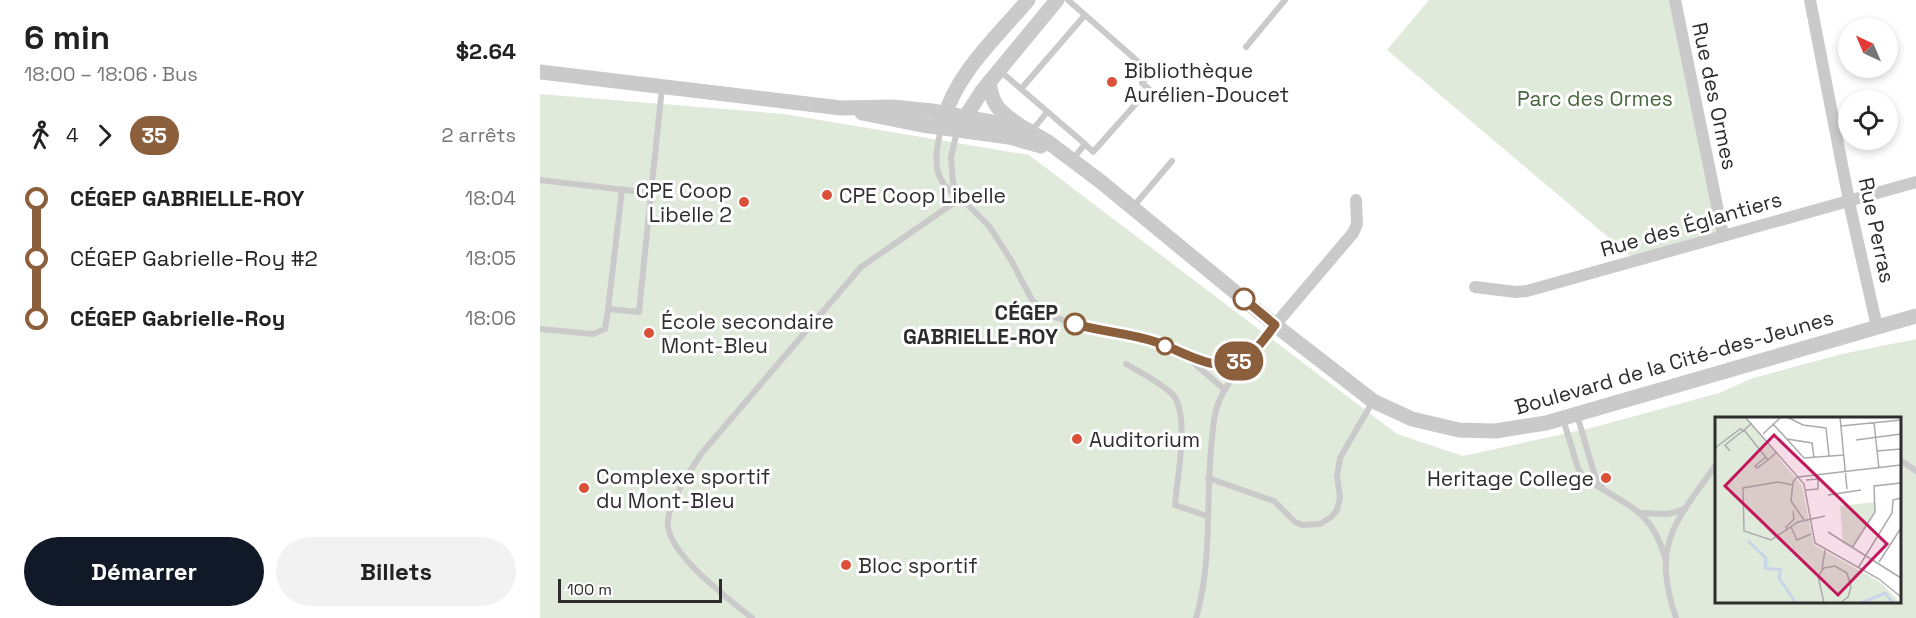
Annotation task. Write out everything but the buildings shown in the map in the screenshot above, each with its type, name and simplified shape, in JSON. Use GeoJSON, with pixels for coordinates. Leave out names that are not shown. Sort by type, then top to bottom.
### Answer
{"type":"FeatureCollection","features":[{"type":"Feature","properties":{"kind":"street"},"geometry":{"type":"LineString","coordinates":[[943,120],[949,101],[965,75],[1028,0]]}},
{"type":"Feature","properties":{"kind":"street"},"geometry":{"type":"LineString","coordinates":[[961,123],[999,69],[1057,0]]}},
{"type":"Feature","properties":{"kind":"street","name":"Rue des Ormes"},"geometry":{"type":"LineString","coordinates":[[1675,0],[1723,235]]}},
{"type":"Feature","properties":{"kind":"street","name":"Rue Perras"},"geometry":{"type":"LineString","coordinates":[[1810,0],[1877,327]]}},
{"type":"Feature","properties":{"kind":"street","name":"Boulevard de la Cité-des-Jeunes"},"geometry":{"type":"LineString","coordinates":[[540,72],[841,108],[885,118],[943,120],[1028,130],[1133,207],[1275,325],[1373,401],[1412,419],[1459,430],[1510,430],[1570,417],[1916,316]]}},
{"type":"Feature","properties":{"kind":"street"},"geometry":{"type":"LineString","coordinates":[[989,82],[996,108],[1028,130]]}},
{"type":"Feature","properties":{"kind":"street","name":"Boulevard de la Cité-des-Jeunes"},"geometry":{"type":"LineString","coordinates":[[961,123],[1033,143],[1068,158]]}},
{"type":"Feature","properties":{"kind":"street","name":"Rue des Églantiers"},"geometry":{"type":"LineString","coordinates":[[1475,287],[1516,292],[1527,291],[1916,182]]}},
{"type":"Feature","properties":{"kind":"street"},"geometry":{"type":"LineString","coordinates":[[1275,325],[1353,233],[1357,224],[1356,200]]}},
{"type":"Feature","properties":{"kind":"lane"},"geometry":{"type":"LineString","coordinates":[[999,69],[1093,152],[1149,89],[1142,83],[1151,73],[1068,0]]}},
{"type":"Feature","properties":{"kind":"lane"},"geometry":{"type":"LineString","coordinates":[[1246,47],[1285,0]]}},
{"type":"Feature","properties":{"kind":"lane"},"geometry":{"type":"LineString","coordinates":[[1021,89],[1085,15]]}},
{"type":"Feature","properties":{"kind":"lane"},"geometry":{"type":"LineString","coordinates":[[608,309],[639,312],[662,87]]}},
{"type":"Feature","properties":{"kind":"lane"},"geometry":{"type":"LineString","coordinates":[[1028,130],[1047,112]]}},
{"type":"Feature","properties":{"kind":"lane"},"geometry":{"type":"LineString","coordinates":[[943,120],[937,145],[936,167],[948,191],[962,198]]}},
{"type":"Feature","properties":{"kind":"lane"},"geometry":{"type":"LineString","coordinates":[[961,123],[952,147],[953,183],[962,198],[989,226],[1011,260],[1032,300],[1051,316],[1092,329],[1157,342],[1209,362],[1223,364],[1238,362],[1250,355]]}},
{"type":"Feature","properties":{"kind":"lane"},"geometry":{"type":"LineString","coordinates":[[1068,158],[1085,144]]}},
{"type":"Feature","properties":{"kind":"lane"},"geometry":{"type":"LineString","coordinates":[[1133,207],[1172,161]]}},
{"type":"Feature","properties":{"kind":"lane"},"geometry":{"type":"LineString","coordinates":[[540,180],[651,193]]}},
{"type":"Feature","properties":{"kind":"lane"},"geometry":{"type":"LineString","coordinates":[[540,330],[592,334],[605,329],[622,190]]}},
{"type":"Feature","properties":{"kind":"lane"},"geometry":{"type":"LineString","coordinates":[[752,618],[685,559],[672,542],[668,518],[688,474],[701,454],[861,267],[962,198]]}},
{"type":"Feature","properties":{"kind":"lane"},"geometry":{"type":"LineString","coordinates":[[1196,618],[1204,573],[1214,418],[1219,400],[1225,390],[1275,325]]}},
{"type":"Feature","properties":{"kind":"lane"},"geometry":{"type":"LineString","coordinates":[[1185,354],[1225,390]]}},
{"type":"Feature","properties":{"kind":"lane"},"geometry":{"type":"LineString","coordinates":[[1126,364],[1168,391],[1178,404],[1181,421],[1175,505],[1207,516]]}},
{"type":"Feature","properties":{"kind":"lane"},"geometry":{"type":"LineString","coordinates":[[1209,478],[1274,501],[1295,522],[1302,525],[1320,524],[1337,510],[1340,497],[1337,476],[1340,458],[1373,401]]}},
{"type":"Feature","properties":{"kind":"lane"},"geometry":{"type":"LineString","coordinates":[[1570,417],[1595,476],[1605,490]]}},
{"type":"Feature","properties":{"kind":"lane"},"geometry":{"type":"LineString","coordinates":[[1570,417],[1578,468],[1583,476],[1641,513],[1660,542],[1665,558],[1669,595],[1676,618]]}},
{"type":"Feature","properties":{"kind":"lane"},"geometry":{"type":"LineString","coordinates":[[1901,461],[1916,471]]}},
{"type":"Feature","properties":{"kind":"lane"},"geometry":{"type":"LineString","coordinates":[[1665,558],[1669,538],[1686,508],[1715,466]]}},
{"type":"Feature","properties":{"kind":"lane"},"geometry":{"type":"LineString","coordinates":[[1641,513],[1668,514],[1686,508]]}},
{"type":"Feature","properties":{"kind":"green space","name":"Parc des Ormes"},"geometry":{"type":"Polygon","coordinates":[[[1429,0],[1675,0],[1723,235],[1635,260],[1387,50],[1429,0]]]}},
{"type":"Feature","properties":{"kind":"green space"},"geometry":{"type":"Polygon","coordinates":[[[540,94],[784,114],[1029,155],[1397,434],[1463,456],[1595,427],[1719,393],[1753,378],[1842,354],[1916,339],[1916,618],[540,618],[540,94]]]}},
{"type":"Feature","properties":{"kind":"bus line","name":"35"},"geometry":{"type":"LineString","coordinates":[[1075,324],[1157,342],[1209,362],[1228,364],[1238,362],[1250,355],[1275,325],[1244,299]]}},
{"type":"Feature","properties":{"kind":"place","name":"Bibliothèque Aurélien-Doucet"},"geometry":{"type":"Point","coordinates":[1112,82]}},
{"type":"Feature","properties":{"kind":"place","name":"CPE Coop Libelle"},"geometry":{"type":"Point","coordinates":[827,195]}},
{"type":"Feature","properties":{"kind":"place","name":"CPE Coop Libelle 2"},"geometry":{"type":"Point","coordinates":[744,202]}},
{"type":"Feature","properties":{"kind":"place","name":"CÉGEP GABRIELLE-ROY"},"geometry":{"type":"Point","coordinates":[1075,324]}},
{"type":"Feature","properties":{"kind":"place","name":"École secondaire Mont-Bleu"},"geometry":{"type":"Point","coordinates":[649,333]}},
{"type":"Feature","properties":{"kind":"place","name":"Auditorium"},"geometry":{"type":"Point","coordinates":[1077,439]}},
{"type":"Feature","properties":{"kind":"place","name":"Heritage College"},"geometry":{"type":"Point","coordinates":[1606,478]}},
{"type":"Feature","properties":{"kind":"place","name":"Complexe sportif du Mont-Bleu"},"geometry":{"type":"Point","coordinates":[584,488]}},
{"type":"Feature","properties":{"kind":"place","name":"Bloc sportif"},"geometry":{"type":"Point","coordinates":[846,565]}}]}
